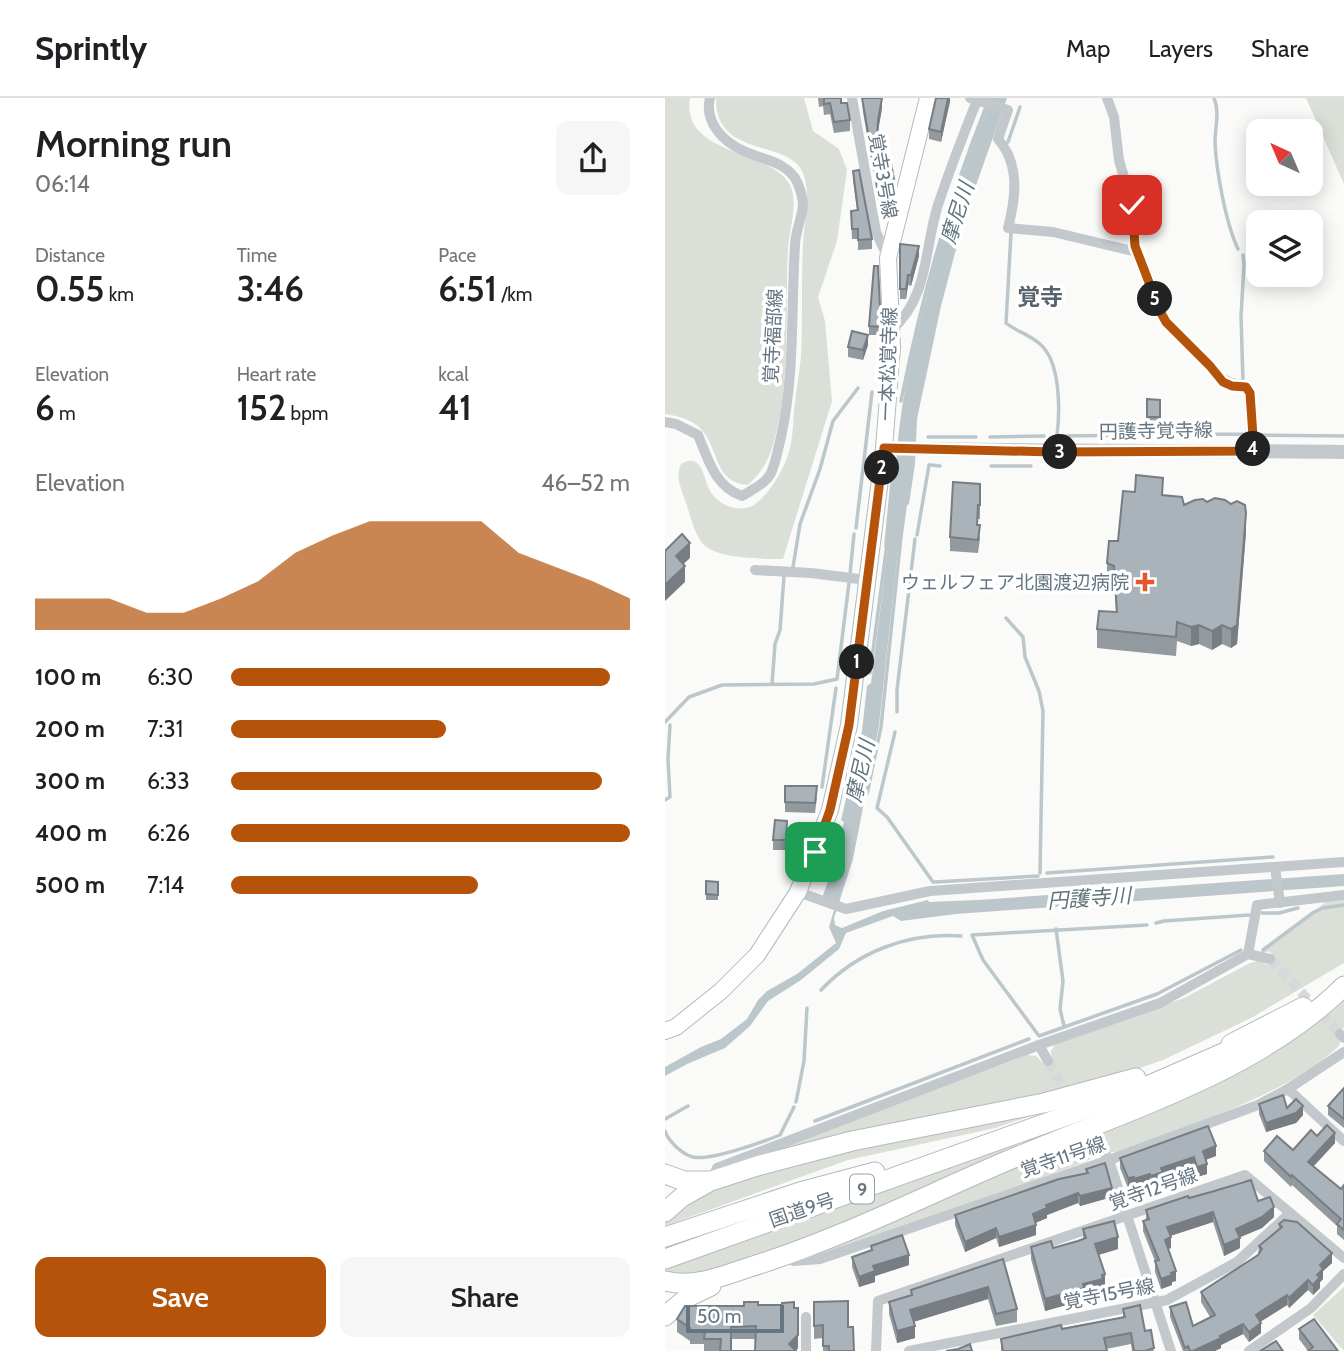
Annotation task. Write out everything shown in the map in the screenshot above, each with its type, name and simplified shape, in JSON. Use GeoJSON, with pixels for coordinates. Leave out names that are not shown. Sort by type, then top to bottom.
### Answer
{"type":"FeatureCollection","features":[{"type":"Feature","properties":{"kind":"highway","name":"国道9号"},"geometry":{"type":"LineString","coordinates":[[665,1259],[1136,1091],[1224,1054],[1270,1030],[1344,984]]}},
{"type":"Feature","properties":{"kind":"highway"},"geometry":{"type":"LineString","coordinates":[[665,1212],[688,1193],[711,1181],[757,1166],[832,1146],[1044,1103],[1156,1072],[1249,1037],[1344,984]]}},
{"type":"Feature","properties":{"kind":"highway"},"geometry":{"type":"LineString","coordinates":[[665,1316],[688,1297],[1201,1080],[1317,1012],[1344,984]]}},
{"type":"Feature","properties":{"kind":"highway","name":"国道9号"},"geometry":{"type":"LineString","coordinates":[[665,1237],[800,1192],[1058,1120]]}},
{"type":"Feature","properties":{"kind":"highway"},"geometry":{"type":"LineString","coordinates":[[665,1174],[684,1181],[711,1181]]}},
{"type":"Feature","properties":{"kind":"highway"},"geometry":{"type":"LineString","coordinates":[[665,1281],[699,1283],[763,1264]]}},
{"type":"Feature","properties":{"kind":"main road","name":"一本松覚寺線"},"geometry":{"type":"LineString","coordinates":[[665,1031],[676,1027],[721,991],[757,955],[804,894],[830,810],[847,737],[867,580],[889,448],[892,347],[888,258],[928,98]]}},
{"type":"Feature","properties":{"kind":"street","name":"覚寺福部線"},"geometry":{"type":"LineString","coordinates":[[665,422],[698,435],[714,472],[723,485],[742,496],[757,488],[770,475],[786,415],[795,242],[803,205],[801,194],[796,180],[785,167],[743,151],[724,139],[711,122],[708,111],[710,98]]}},
{"type":"Feature","properties":{"kind":"street","name":"覚寺3号線"},"geometry":{"type":"LineString","coordinates":[[852,98],[876,232],[888,258]]}},
{"type":"Feature","properties":{"kind":"street"},"geometry":{"type":"LineString","coordinates":[[1107,98],[1114,117],[1119,160],[1132,205],[1137,252],[1166,322],[1223,382],[1246,387],[1250,393],[1254,451]]}},
{"type":"Feature","properties":{"kind":"street"},"geometry":{"type":"LineString","coordinates":[[891,330],[905,318],[919,287],[936,208],[977,99],[1008,110],[999,139],[1011,158],[1015,190],[1008,228],[1053,232],[1137,252]]}},
{"type":"Feature","properties":{"kind":"street","name":"円護寺覚寺線"},"geometry":{"type":"LineString","coordinates":[[889,448],[1054,452],[1344,452]]}},
{"type":"Feature","properties":{"kind":"street"},"geometry":{"type":"LineString","coordinates":[[755,570],[867,580]]}},
{"type":"Feature","properties":{"kind":"street"},"geometry":{"type":"LineString","coordinates":[[804,894],[841,908],[859,908],[930,891],[1344,862]]}},
{"type":"Feature","properties":{"kind":"street"},"geometry":{"type":"LineString","coordinates":[[1275,867],[1280,902]]}},
{"type":"Feature","properties":{"kind":"street"},"geometry":{"type":"LineString","coordinates":[[1248,954],[1257,905],[1344,895]]}},
{"type":"Feature","properties":{"kind":"street"},"geometry":{"type":"LineString","coordinates":[[711,1181],[717,1168],[1039,1045],[1160,1003],[1248,954],[1269,959]]}},
{"type":"Feature","properties":{"kind":"street"},"geometry":{"type":"LineString","coordinates":[[1039,1045],[1048,1061]]}},
{"type":"Feature","properties":{"kind":"street","name":"覚寺11号線"},"geometry":{"type":"LineString","coordinates":[[782,1257],[794,1261],[820,1259],[1109,1160],[1258,1105],[1288,1089],[1344,1052]]}},
{"type":"Feature","properties":{"kind":"street"},"geometry":{"type":"LineString","coordinates":[[1288,1089],[1344,1141]]}},
{"type":"Feature","properties":{"kind":"street"},"geometry":{"type":"LineString","coordinates":[[1101,1146],[1109,1160],[1171,1351]]}},
{"type":"Feature","properties":{"kind":"street","name":"覚寺12号線"},"geometry":{"type":"LineString","coordinates":[[876,1351],[878,1301],[1245,1175],[1344,1258]]}},
{"type":"Feature","properties":{"kind":"street","name":"覚寺15号線"},"geometry":{"type":"LineString","coordinates":[[909,1351],[1167,1300],[1237,1262],[1290,1213]]}},
{"type":"Feature","properties":{"kind":"street"},"geometry":{"type":"LineString","coordinates":[[1249,1351],[1311,1308],[1344,1274]]}},
{"type":"Feature","properties":{"kind":"street"},"geometry":{"type":"LineString","coordinates":[[806,1317],[806,1351]]}},
{"type":"Feature","properties":{"kind":"shaded area"},"geometry":{"type":"Polygon","coordinates":[[[665,98],[690,98],[691,117],[699,131],[713,142],[780,174],[793,192],[794,208],[788,249],[783,398],[769,457],[748,485],[737,483],[723,471],[701,429],[684,418],[665,414],[665,98]]]}},
{"type":"Feature","properties":{"kind":"shaded area"},"geometry":{"type":"Polygon","coordinates":[[[716,98],[804,98],[813,131],[839,149],[847,170],[837,241],[818,297],[825,321],[832,401],[783,559],[731,556],[711,550],[704,545],[695,530],[680,486],[681,464],[693,461],[701,467],[709,489],[717,500],[742,509],[760,501],[784,466],[789,452],[801,357],[802,259],[807,202],[804,176],[797,164],[785,156],[741,140],[728,131],[719,118],[716,98]]]}},
{"type":"Feature","properties":{"kind":"shaded area"},"geometry":{"type":"Polygon","coordinates":[[[1306,98],[1344,98],[1344,184],[1323,136],[1323,119],[1315,119],[1306,98]]]}},
{"type":"Feature","properties":{"kind":"shaded area"},"geometry":{"type":"Polygon","coordinates":[[[1344,900],[1344,963],[1251,1018],[1163,1060],[1099,1082],[727,1168],[1027,1055],[1036,1056],[1043,1063],[1052,1061],[1051,1051],[1055,1044],[1184,998],[1250,963],[1259,961],[1268,965],[1276,960],[1269,951],[1261,951],[1327,901],[1344,900]]]}},
{"type":"Feature","properties":{"kind":"shaded area"},"geometry":{"type":"Polygon","coordinates":[[[1344,1000],[1344,1028],[1336,1032],[1339,1046],[1317,1064],[1264,1095],[1120,1152],[1111,1152],[1102,1143],[1093,1146],[1092,1157],[1086,1162],[819,1257],[804,1255],[1321,1018],[1344,1000]]]}},
{"type":"Feature","properties":{"kind":"shaded area"},"geometry":{"type":"Polygon","coordinates":[[[1040,1113],[995,1128],[848,1160],[665,1226],[665,1219],[696,1195],[767,1168],[1040,1113]]]}},
{"type":"Feature","properties":{"kind":"shaded area"},"geometry":{"type":"Polygon","coordinates":[[[1025,1144],[879,1210],[744,1263],[697,1273],[665,1272],[665,1269],[1008,1146],[1025,1144]]]}},
{"type":"Feature","properties":{"kind":"shaded area"},"geometry":{"type":"Polygon","coordinates":[[[1344,1287],[1344,1351],[1313,1315],[1344,1287]]]}},
{"type":"Feature","properties":{"kind":"water"},"geometry":{"type":"Polygon","coordinates":[[[988,98],[1007,98],[964,219],[941,306],[917,419],[915,464],[901,550],[898,550],[879,725],[853,859],[834,918],[835,925],[842,928],[883,911],[928,900],[978,900],[1344,874],[1344,886],[956,914],[901,921],[893,916],[846,933],[839,949],[801,980],[768,1001],[750,1026],[725,1048],[665,1076],[665,1067],[721,1039],[747,1019],[767,991],[797,974],[836,943],[829,927],[834,910],[822,898],[844,822],[841,820],[862,731],[867,686],[871,683],[888,548],[884,547],[891,475],[896,469],[906,387],[937,255],[960,181],[988,107],[988,98]]]}},
{"type":"Feature","properties":{"kind":"building"},"geometry":{"type":"Polygon","coordinates":[[[824,98],[841,98],[841,103],[847,103],[850,120],[834,122],[830,103],[824,104],[824,98]]]}},
{"type":"Feature","properties":{"kind":"building"},"geometry":{"type":"Polygon","coordinates":[[[862,98],[882,98],[876,159],[884,157],[886,165],[891,164],[894,179],[890,179],[891,193],[879,195],[862,98]]]}},
{"type":"Feature","properties":{"kind":"building"},"geometry":{"type":"Polygon","coordinates":[[[936,98],[948,98],[941,132],[929,129],[936,98]]]}},
{"type":"Feature","properties":{"kind":"building"},"geometry":{"type":"Polygon","coordinates":[[[859,170],[872,239],[858,240],[858,229],[852,229],[851,211],[858,210],[853,171],[859,170]]]}},
{"type":"Feature","properties":{"kind":"building"},"geometry":{"type":"Polygon","coordinates":[[[900,244],[919,246],[911,275],[908,275],[906,289],[900,289],[900,244]]]}},
{"type":"Feature","properties":{"kind":"building"},"geometry":{"type":"Polygon","coordinates":[[[874,266],[878,266],[881,327],[869,326],[874,266]]]}},
{"type":"Feature","properties":{"kind":"building"},"geometry":{"type":"Polygon","coordinates":[[[852,331],[868,335],[863,350],[848,347],[852,331]]]}},
{"type":"Feature","properties":{"kind":"building"},"geometry":{"type":"Polygon","coordinates":[[[1147,399],[1160,400],[1160,417],[1147,417],[1147,399]]]}},
{"type":"Feature","properties":{"kind":"building"},"geometry":{"type":"Polygon","coordinates":[[[1136,475],[1163,478],[1162,495],[1182,497],[1184,505],[1195,500],[1203,499],[1207,502],[1215,498],[1231,504],[1237,501],[1245,505],[1237,625],[1231,629],[1222,625],[1212,631],[1199,625],[1191,627],[1177,622],[1176,637],[1097,629],[1099,611],[1117,612],[1114,566],[1107,563],[1109,541],[1118,541],[1123,491],[1135,492],[1136,475]]]}},
{"type":"Feature","properties":{"kind":"building"},"geometry":{"type":"Polygon","coordinates":[[[953,482],[980,484],[978,540],[950,537],[953,482]]]}},
{"type":"Feature","properties":{"kind":"building"},"geometry":{"type":"Polygon","coordinates":[[[682,534],[690,543],[676,556],[685,566],[665,585],[665,551],[682,534]]]}},
{"type":"Feature","properties":{"kind":"building"},"geometry":{"type":"Polygon","coordinates":[[[785,786],[817,786],[815,803],[785,802],[785,786]]]}},
{"type":"Feature","properties":{"kind":"building"},"geometry":{"type":"Polygon","coordinates":[[[775,820],[787,821],[786,840],[773,840],[775,820]]]}},
{"type":"Feature","properties":{"kind":"building"},"geometry":{"type":"Polygon","coordinates":[[[706,881],[718,882],[718,895],[706,894],[706,881]]]}},
{"type":"Feature","properties":{"kind":"building"},"geometry":{"type":"Polygon","coordinates":[[[1344,1088],[1344,1119],[1328,1106],[1344,1088]]]}},
{"type":"Feature","properties":{"kind":"building"},"geometry":{"type":"Polygon","coordinates":[[[1283,1095],[1287,1108],[1296,1099],[1303,1106],[1296,1113],[1266,1123],[1259,1104],[1283,1095]]]}},
{"type":"Feature","properties":{"kind":"building"},"geometry":{"type":"Polygon","coordinates":[[[1327,1125],[1335,1133],[1308,1162],[1341,1189],[1344,1185],[1344,1230],[1337,1224],[1341,1219],[1264,1151],[1277,1136],[1293,1150],[1311,1130],[1317,1136],[1327,1125]]]}},
{"type":"Feature","properties":{"kind":"building"},"geometry":{"type":"Polygon","coordinates":[[[1208,1126],[1216,1146],[1203,1151],[1207,1164],[1197,1167],[1194,1157],[1161,1168],[1163,1172],[1151,1176],[1128,1178],[1120,1158],[1208,1126]]]}},
{"type":"Feature","properties":{"kind":"building"},"geometry":{"type":"Polygon","coordinates":[[[1105,1163],[1112,1188],[1080,1196],[1078,1193],[1046,1205],[1047,1208],[1033,1214],[1036,1225],[999,1237],[996,1228],[965,1242],[955,1215],[1059,1179],[1088,1173],[1086,1169],[1105,1163]]]}},
{"type":"Feature","properties":{"kind":"building"},"geometry":{"type":"Polygon","coordinates":[[[1251,1180],[1258,1201],[1270,1197],[1274,1207],[1262,1217],[1236,1229],[1240,1238],[1224,1245],[1213,1212],[1167,1227],[1171,1237],[1165,1240],[1176,1271],[1161,1279],[1155,1261],[1159,1260],[1143,1221],[1149,1219],[1146,1210],[1251,1180]]]}},
{"type":"Feature","properties":{"kind":"building"},"geometry":{"type":"Polygon","coordinates":[[[1284,1220],[1297,1222],[1332,1253],[1320,1265],[1323,1269],[1317,1275],[1320,1277],[1313,1285],[1308,1280],[1289,1298],[1287,1295],[1256,1315],[1261,1323],[1249,1332],[1243,1324],[1193,1351],[1190,1351],[1188,1346],[1185,1348],[1170,1307],[1186,1302],[1193,1326],[1215,1315],[1201,1292],[1258,1255],[1262,1249],[1259,1246],[1282,1227],[1279,1224],[1284,1220]]]}},
{"type":"Feature","properties":{"kind":"building"},"geometry":{"type":"Polygon","coordinates":[[[1114,1221],[1118,1237],[1095,1244],[1105,1274],[1102,1275],[1103,1279],[1083,1284],[1084,1288],[1045,1299],[1031,1247],[1051,1241],[1053,1248],[1078,1241],[1086,1238],[1083,1229],[1114,1221]]]}},
{"type":"Feature","properties":{"kind":"building"},"geometry":{"type":"Polygon","coordinates":[[[902,1235],[909,1255],[873,1266],[875,1271],[859,1277],[852,1257],[872,1250],[871,1246],[902,1235]]]}},
{"type":"Feature","properties":{"kind":"building"},"geometry":{"type":"Polygon","coordinates":[[[1003,1259],[1017,1309],[996,1314],[988,1287],[910,1310],[915,1326],[897,1331],[889,1302],[912,1295],[911,1290],[1003,1259]]]}},
{"type":"Feature","properties":{"kind":"building"},"geometry":{"type":"Polygon","coordinates":[[[848,1301],[848,1327],[853,1327],[854,1351],[829,1351],[829,1346],[823,1346],[823,1325],[814,1326],[814,1302],[848,1301]]]}},
{"type":"Feature","properties":{"kind":"building"},"geometry":{"type":"Polygon","coordinates":[[[744,1302],[782,1305],[794,1302],[794,1308],[798,1308],[798,1335],[789,1344],[796,1351],[755,1351],[756,1326],[731,1327],[731,1351],[720,1351],[721,1339],[704,1339],[705,1331],[690,1331],[690,1328],[677,1319],[685,1306],[744,1306],[744,1302]]]}},
{"type":"Feature","properties":{"kind":"building"},"geometry":{"type":"Polygon","coordinates":[[[1140,1305],[1145,1331],[1151,1330],[1154,1348],[1134,1351],[1131,1333],[1104,1338],[1107,1351],[1003,1351],[1001,1339],[1061,1325],[1062,1329],[1125,1317],[1123,1309],[1140,1305]]]}},
{"type":"Feature","properties":{"kind":"building"},"geometry":{"type":"Polygon","coordinates":[[[1314,1319],[1338,1351],[1308,1351],[1313,1347],[1299,1329],[1314,1319]]]}},
{"type":"Feature","properties":{"kind":"building"},"geometry":{"type":"Polygon","coordinates":[[[1276,1341],[1283,1351],[1260,1351],[1276,1341]]]}},
{"type":"Feature","properties":{"kind":"building"},"geometry":{"type":"Polygon","coordinates":[[[970,1344],[972,1351],[946,1351],[958,1349],[970,1344]]]}},
{"type":"Feature","properties":{"kind":"waterway"},"geometry":{"type":"LineString","coordinates":[[1214,98],[1217,109],[1215,142],[1220,182],[1229,226],[1238,249]]}},
{"type":"Feature","properties":{"kind":"waterway","name":"摩尼川"},"geometry":{"type":"LineString","coordinates":[[901,401],[937,252],[959,179],[986,107]]}},
{"type":"Feature","properties":{"kind":"waterway"},"geometry":{"type":"LineString","coordinates":[[1008,142],[1020,107]]}},
{"type":"Feature","properties":{"kind":"waterway"},"geometry":{"type":"LineString","coordinates":[[1011,233],[1006,323],[1040,344],[1052,362],[1059,414],[1057,436],[1247,434],[1247,430]]}},
{"type":"Feature","properties":{"kind":"waterway"},"geometry":{"type":"LineString","coordinates":[[1223,375],[1243,382],[1243,255]]}},
{"type":"Feature","properties":{"kind":"waterway"},"geometry":{"type":"LineString","coordinates":[[1145,258],[1160,296]]}},
{"type":"Feature","properties":{"kind":"waterway"},"geometry":{"type":"LineString","coordinates":[[1192,342],[1216,366]]}},
{"type":"Feature","properties":{"kind":"waterway"},"geometry":{"type":"LineString","coordinates":[[793,567],[800,524],[820,469],[833,421],[858,388]]}},
{"type":"Feature","properties":{"kind":"waterway"},"geometry":{"type":"LineString","coordinates":[[856,528],[872,392]]}},
{"type":"Feature","properties":{"kind":"waterway"},"geometry":{"type":"LineString","coordinates":[[1258,435],[1344,436]]}},
{"type":"Feature","properties":{"kind":"waterway"},"geometry":{"type":"LineString","coordinates":[[990,437],[1044,436]]}},
{"type":"Feature","properties":{"kind":"waterway"},"geometry":{"type":"LineString","coordinates":[[928,437],[976,437]]}},
{"type":"Feature","properties":{"kind":"waterway"},"geometry":{"type":"LineString","coordinates":[[917,535],[929,465]]}},
{"type":"Feature","properties":{"kind":"waterway"},"geometry":{"type":"LineString","coordinates":[[931,465],[940,466]]}},
{"type":"Feature","properties":{"kind":"waterway"},"geometry":{"type":"LineString","coordinates":[[991,466],[1031,466]]}},
{"type":"Feature","properties":{"kind":"waterway"},"geometry":{"type":"LineString","coordinates":[[850,574],[854,534]]}},
{"type":"Feature","properties":{"kind":"waterway"},"geometry":{"type":"LineString","coordinates":[[897,712],[897,690],[915,539]]}},
{"type":"Feature","properties":{"kind":"waterway"},"geometry":{"type":"LineString","coordinates":[[870,673],[887,544]]}},
{"type":"Feature","properties":{"kind":"waterway","name":"摩尼川"},"geometry":{"type":"LineString","coordinates":[[867,794],[881,727],[900,546]]}},
{"type":"Feature","properties":{"kind":"waterway"},"geometry":{"type":"LineString","coordinates":[[772,684],[784,576]]}},
{"type":"Feature","properties":{"kind":"waterway"},"geometry":{"type":"LineString","coordinates":[[665,722],[689,697],[722,685],[814,684],[837,679],[849,583]]}},
{"type":"Feature","properties":{"kind":"waterway"},"geometry":{"type":"LineString","coordinates":[[1006,618],[1023,637],[1025,657],[1039,691],[1043,711],[1040,873]]}},
{"type":"Feature","properties":{"kind":"waterway"},"geometry":{"type":"LineString","coordinates":[[822,787],[836,688]]}},
{"type":"Feature","properties":{"kind":"waterway"},"geometry":{"type":"LineString","coordinates":[[665,800],[670,797],[670,725]]}},
{"type":"Feature","properties":{"kind":"waterway"},"geometry":{"type":"LineString","coordinates":[[895,732],[877,808],[887,817],[933,882]]}},
{"type":"Feature","properties":{"kind":"waterway"},"geometry":{"type":"LineString","coordinates":[[1047,873],[1273,857]]}},
{"type":"Feature","properties":{"kind":"waterway"},"geometry":{"type":"LineString","coordinates":[[935,882],[1038,876]]}},
{"type":"Feature","properties":{"kind":"waterway"},"geometry":{"type":"LineString","coordinates":[[1263,950],[1314,912],[1344,905]]}},
{"type":"Feature","properties":{"kind":"waterway"},"geometry":{"type":"LineString","coordinates":[[1262,913],[1279,913],[1298,908]]}},
{"type":"Feature","properties":{"kind":"waterway"},"geometry":{"type":"LineString","coordinates":[[1156,923],[1249,915]]}},
{"type":"Feature","properties":{"kind":"waterway"},"geometry":{"type":"LineString","coordinates":[[1147,925],[972,935],[983,960],[1039,1036],[1157,994],[1241,950]]}},
{"type":"Feature","properties":{"kind":"waterway"},"geometry":{"type":"LineString","coordinates":[[1056,929],[1063,981],[1060,1009],[1064,1026]]}},
{"type":"Feature","properties":{"kind":"waterway"},"geometry":{"type":"LineString","coordinates":[[821,990],[851,965],[885,947],[922,937],[961,936]]}},
{"type":"Feature","properties":{"kind":"waterway"},"geometry":{"type":"LineString","coordinates":[[796,1102],[804,1061],[807,1008]]}},
{"type":"Feature","properties":{"kind":"waterway"},"geometry":{"type":"LineString","coordinates":[[815,1121],[1029,1039]]}},
{"type":"Feature","properties":{"kind":"waterway"},"geometry":{"type":"LineString","coordinates":[[665,1119],[688,1106]]}},
{"type":"Feature","properties":{"kind":"waterway"},"geometry":{"type":"LineString","coordinates":[[665,1131],[685,1154],[693,1157],[711,1156],[780,1135],[794,1107]]}},
{"type":"Feature","properties":{"kind":"tunnel"},"geometry":{"type":"LineString","coordinates":[[1270,959],[1340,1034]]}},
{"type":"Feature","properties":{"kind":"tunnel"},"geometry":{"type":"LineString","coordinates":[[1048,1061],[1071,1099]]}},
{"type":"Feature","properties":{"kind":"place","name":"ウェルフェア北園渡辺病院"},"geometry":{"type":"Point","coordinates":[1145,582]}},
{"type":"Feature","properties":{"kind":"district","name":"覚寺"},"geometry":{"type":"Point","coordinates":[1040,297]}},
{"type":"Feature","properties":{"kind":"route"},"geometry":{"type":"LineString","coordinates":[[815,852],[830,810],[849,725],[884,448],[1054,452],[1254,451],[1250,393],[1246,387],[1232,386],[1217,377],[1210,366],[1166,322],[1135,246],[1132,205]]}},
{"type":"Feature","properties":{"kind":"water label","name":"円護寺川"},"geometry":{"type":"Point","coordinates":[1089,898]}}]}
